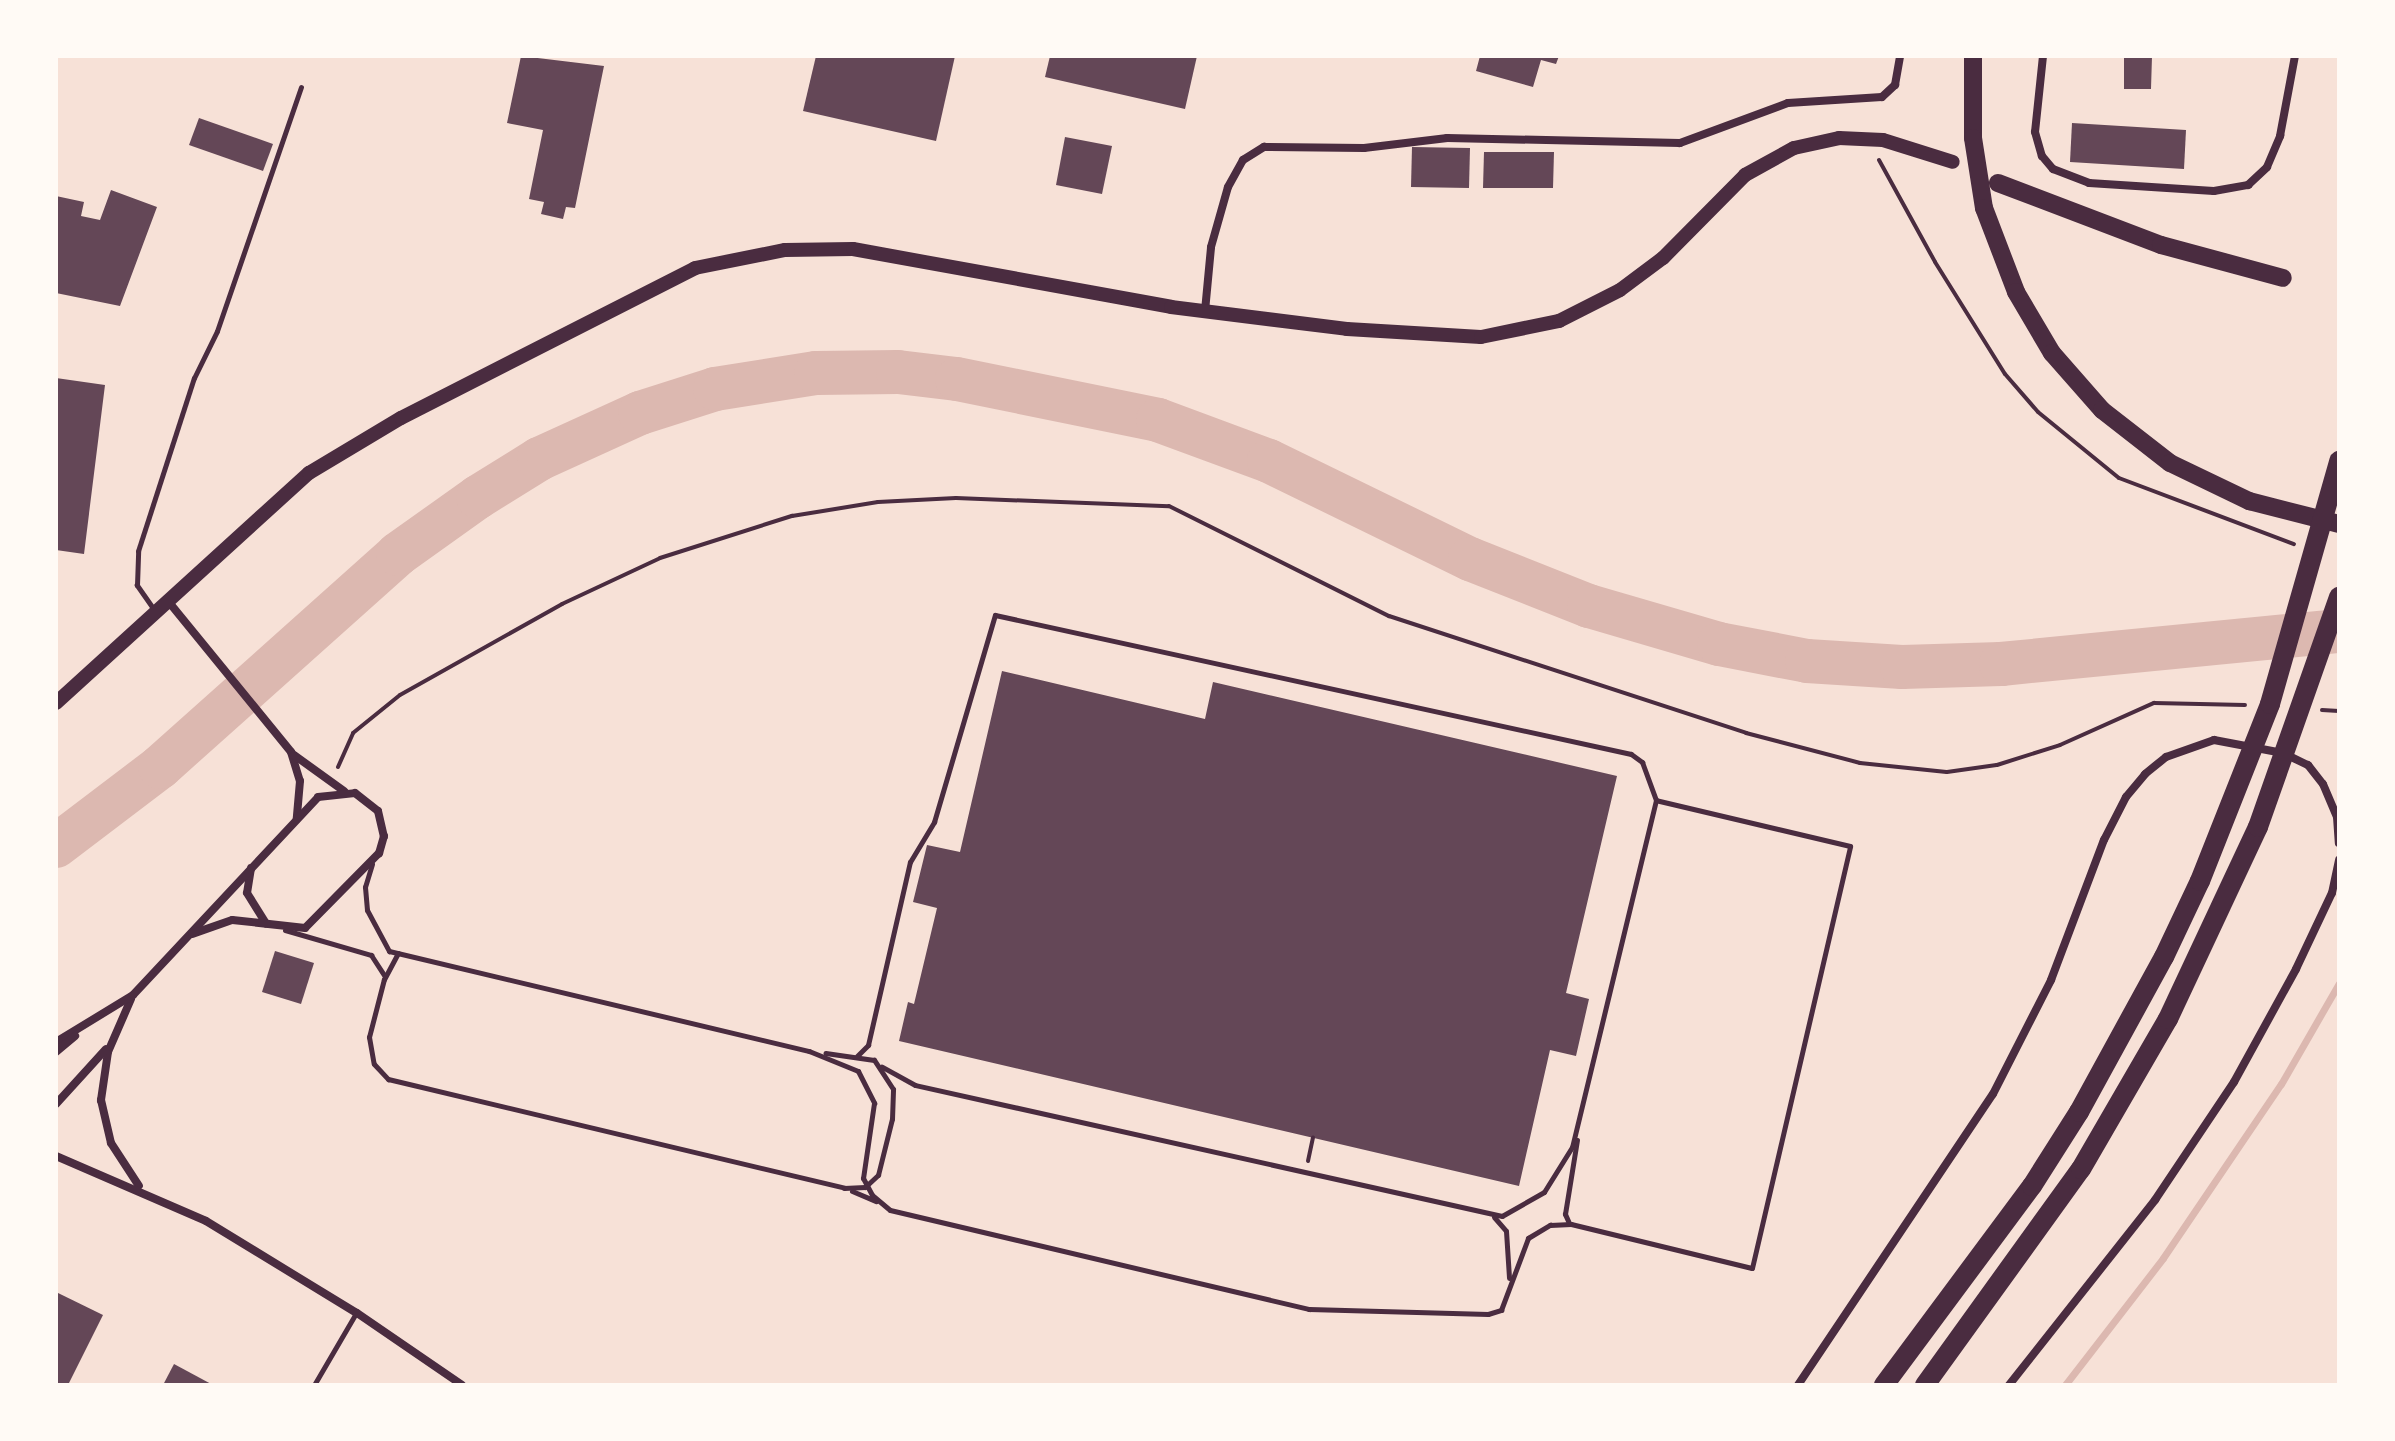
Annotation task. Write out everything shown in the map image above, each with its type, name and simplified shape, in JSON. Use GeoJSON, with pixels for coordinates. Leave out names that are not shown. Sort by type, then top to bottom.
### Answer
{"type":"FeatureCollection","features":[{"type":"Feature","properties":{"kind":"highway"},"geometry":{"type":"LineString","coordinates":[[1973,56],[1974,152],[1988,223],[2016,292],[2061,365],[2118,424],[2189,474],[2249,501],[2339,524]]}},
{"type":"Feature","properties":{"kind":"highway"},"geometry":{"type":"LineString","coordinates":[[1998,183],[2161,245],[2283,278]]}},
{"type":"Feature","properties":{"kind":"highway"},"geometry":{"type":"LineString","coordinates":[[1884,1385],[1982,1259],[2079,1112],[2164,957],[2228,814],[2291,642],[2339,461]]}},
{"type":"Feature","properties":{"kind":"highway"},"geometry":{"type":"LineString","coordinates":[[1925,1385],[2033,1241],[2126,1095],[2209,938],[2258,827],[2339,597]]}},
{"type":"Feature","properties":{"kind":"main road"},"geometry":{"type":"LineString","coordinates":[[56,703],[156,613],[274,499],[349,447],[613,305],[725,260],[785,250],[886,253],[1205,311],[1431,337],[1512,334],[1574,315],[1636,280],[1745,175],[1794,148],[1839,138],[1883,140],[1953,162]]}},
{"type":"Feature","properties":{"kind":"street"},"geometry":{"type":"LineString","coordinates":[[1205,311],[1211,247],[1228,187],[1243,160],[1264,147],[1364,148],[1447,138],[1680,143],[1788,103],[1882,97],[1895,85],[1900,56]]}},
{"type":"Feature","properties":{"kind":"street"},"geometry":{"type":"LineString","coordinates":[[2043,56],[2035,132],[2042,156],[2053,169],[2089,183],[2214,191],[2248,185],[2267,167],[2280,136],[2295,56]]}},
{"type":"Feature","properties":{"kind":"street"},"geometry":{"type":"LineString","coordinates":[[168,601],[291,752],[344,791],[365,797],[378,811],[384,836],[379,853],[314,923],[285,930],[232,920],[192,934]]}},
{"type":"Feature","properties":{"kind":"street"},"geometry":{"type":"LineString","coordinates":[[1798,1385],[1993,1094],[2051,980],[2104,840],[2126,797],[2145,774],[2179,751],[2214,740],[2283,753],[2308,765],[2323,784],[2337,817],[2339,843]]}},
{"type":"Feature","properties":{"kind":"street"},"geometry":{"type":"LineString","coordinates":[[291,752],[300,781],[296,821]]}},
{"type":"Feature","properties":{"kind":"street"},"geometry":{"type":"LineString","coordinates":[[56,1042],[133,995],[318,797],[344,791]]}},
{"type":"Feature","properties":{"kind":"street"},"geometry":{"type":"LineString","coordinates":[[2009,1385],[2155,1200],[2234,1082],[2332,893],[2339,860]]}},
{"type":"Feature","properties":{"kind":"street"},"geometry":{"type":"LineString","coordinates":[[251,867],[247,893],[266,924]]}},
{"type":"Feature","properties":{"kind":"street"},"geometry":{"type":"LineString","coordinates":[[133,995],[113,1037],[103,1078],[104,1122],[121,1162],[143,1190]]}},
{"type":"Feature","properties":{"kind":"street"},"geometry":{"type":"LineString","coordinates":[[56,1052],[94,1021]]}},
{"type":"Feature","properties":{"kind":"street"},"geometry":{"type":"LineString","coordinates":[[56,1104],[113,1037]]}},
{"type":"Feature","properties":{"kind":"street"},"geometry":{"type":"LineString","coordinates":[[56,1156],[143,1190],[246,1244],[357,1313],[458,1383]]}},
{"type":"Feature","properties":{"kind":"lane"},"geometry":{"type":"LineString","coordinates":[[156,613],[137,585],[136,558],[194,378],[217,331],[301,87]]}},
{"type":"Feature","properties":{"kind":"lane"},"geometry":{"type":"LineString","coordinates":[[857,1056],[868,1045],[910,862],[934,822],[995,615],[1631,754],[1642,762],[1656,800],[1581,1119],[1565,1214],[1571,1224]]}},
{"type":"Feature","properties":{"kind":"lane"},"geometry":{"type":"LineString","coordinates":[[398,953],[384,979],[369,1048],[374,1064],[388,1079],[844,1188],[903,1214],[1338,1314],[1488,1314],[1501,1310],[1521,1248],[1534,1232],[1571,1224],[1752,1268],[1850,846],[1656,800]]}},
{"type":"Feature","properties":{"kind":"lane"},"geometry":{"type":"LineString","coordinates":[[379,853],[365,883],[367,910],[380,943],[398,953]]}},
{"type":"Feature","properties":{"kind":"lane"},"geometry":{"type":"LineString","coordinates":[[285,930],[367,953],[398,953],[809,1051],[857,1056],[915,1085],[1493,1216],[1513,1212],[1544,1192],[1572,1147],[1581,1119]]}},
{"type":"Feature","properties":{"kind":"lane"},"geometry":{"type":"LineString","coordinates":[[367,953],[380,962],[384,979]]}},
{"type":"Feature","properties":{"kind":"lane"},"geometry":{"type":"LineString","coordinates":[[809,1051],[858,1071],[872,1094],[862,1169],[866,1187],[877,1201]]}},
{"type":"Feature","properties":{"kind":"lane"},"geometry":{"type":"LineString","coordinates":[[844,1188],[866,1187],[878,1175],[892,1119],[893,1089],[882,1067]]}},
{"type":"Feature","properties":{"kind":"lane"},"geometry":{"type":"LineString","coordinates":[[1493,1216],[1506,1231],[1509,1287]]}},
{"type":"Feature","properties":{"kind":"lane"},"geometry":{"type":"LineString","coordinates":[[314,1385],[357,1313]]}},
{"type":"Feature","properties":{"kind":"path"},"geometry":{"type":"LineString","coordinates":[[333,784],[353,733],[400,695],[485,644],[660,558],[721,534],[792,516],[878,502],[956,498],[1169,506],[1389,616],[1444,636],[1746,733],[1905,770],[1997,765],[2060,745],[2154,703],[2259,706]]}},
{"type":"Feature","properties":{"kind":"path"},"geometry":{"type":"LineString","coordinates":[[2308,709],[2336,711]]}},
{"type":"Feature","properties":{"kind":"building"},"geometry":{"type":"Polygon","coordinates":[[[521,56],[604,66],[575,208],[566,207],[563,219],[541,214],[544,202],[529,199],[543,130],[507,123],[521,56]]]}},
{"type":"Feature","properties":{"kind":"building"},"geometry":{"type":"Polygon","coordinates":[[[816,56],[955,56],[936,141],[803,111],[816,56]]]}},
{"type":"Feature","properties":{"kind":"building"},"geometry":{"type":"Polygon","coordinates":[[[1050,56],[1197,56],[1185,109],[1045,77],[1050,56]]]}},
{"type":"Feature","properties":{"kind":"building"},"geometry":{"type":"Polygon","coordinates":[[[1480,56],[1559,56],[1556,64],[1541,60],[1533,87],[1476,71],[1480,56]]]}},
{"type":"Feature","properties":{"kind":"building"},"geometry":{"type":"Polygon","coordinates":[[[2124,56],[2152,56],[2151,89],[2124,89],[2124,56]]]}},
{"type":"Feature","properties":{"kind":"building"},"geometry":{"type":"Polygon","coordinates":[[[199,118],[273,144],[263,171],[189,145],[199,118]]]}},
{"type":"Feature","properties":{"kind":"building"},"geometry":{"type":"Polygon","coordinates":[[[2072,123],[2186,130],[2184,169],[2070,162],[2072,123]]]}},
{"type":"Feature","properties":{"kind":"building"},"geometry":{"type":"Polygon","coordinates":[[[1065,137],[1112,146],[1102,194],[1056,185],[1065,137]]]}},
{"type":"Feature","properties":{"kind":"building"},"geometry":{"type":"Polygon","coordinates":[[[1412,147],[1470,148],[1469,188],[1411,187],[1412,147]]]}},
{"type":"Feature","properties":{"kind":"building"},"geometry":{"type":"Polygon","coordinates":[[[1484,152],[1554,152],[1553,188],[1483,188],[1484,152]]]}},
{"type":"Feature","properties":{"kind":"building"},"geometry":{"type":"Polygon","coordinates":[[[111,190],[157,207],[120,306],[56,293],[56,196],[84,202],[81,216],[100,220],[111,190]]]}},
{"type":"Feature","properties":{"kind":"building"},"geometry":{"type":"Polygon","coordinates":[[[56,378],[105,385],[84,554],[56,550],[56,378]]]}},
{"type":"Feature","properties":{"kind":"building"},"geometry":{"type":"Polygon","coordinates":[[[1002,671],[1205,719],[1213,682],[1617,776],[1566,993],[1589,999],[1576,1056],[1550,1050],[1519,1186],[899,1041],[908,1002],[914,1004],[937,908],[913,902],[927,845],[960,852],[1002,671]]]}},
{"type":"Feature","properties":{"kind":"building"},"geometry":{"type":"Polygon","coordinates":[[[275,951],[314,963],[301,1004],[262,992],[275,951]]]}},
{"type":"Feature","properties":{"kind":"building"},"geometry":{"type":"Polygon","coordinates":[[[56,1292],[103,1315],[68,1385],[56,1385],[56,1292]]]}},
{"type":"Feature","properties":{"kind":"building"},"geometry":{"type":"Polygon","coordinates":[[[174,1364],[213,1385],[163,1385],[174,1364]]]}},
{"type":"Feature","properties":{"kind":"waterway"},"geometry":{"type":"LineString","coordinates":[[56,846],[160,767],[398,554],[478,497],[539,459],[640,413],[715,389],[816,373],[898,372],[957,379],[1158,420],[1269,461],[1470,559],[1589,606],[1719,644],[1807,661],[1902,667],[2001,664],[2339,631]]}},
{"type":"Feature","properties":{"kind":"waterway"},"geometry":{"type":"LineString","coordinates":[[2065,1385],[2163,1258],[2281,1084],[2339,983]]}}]}
